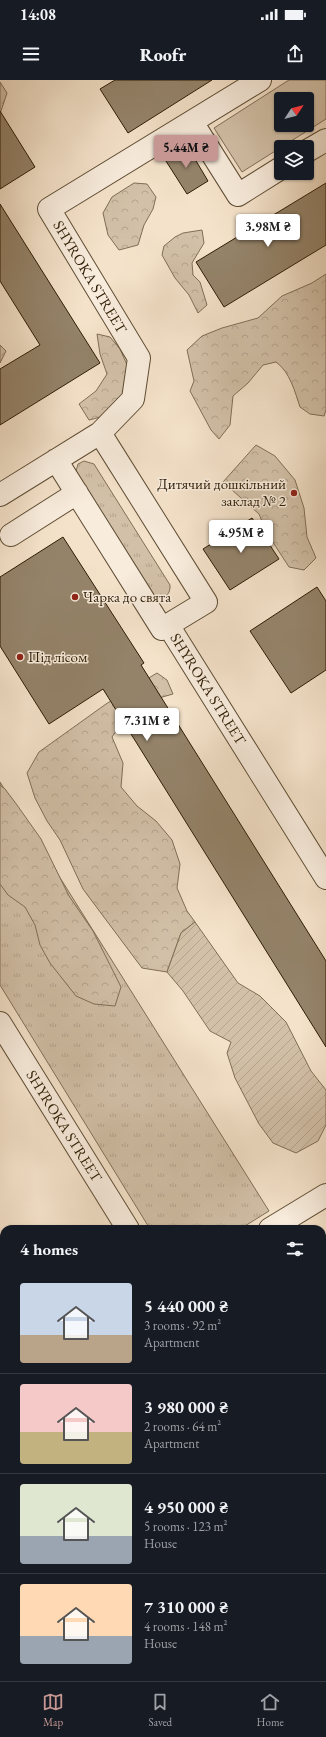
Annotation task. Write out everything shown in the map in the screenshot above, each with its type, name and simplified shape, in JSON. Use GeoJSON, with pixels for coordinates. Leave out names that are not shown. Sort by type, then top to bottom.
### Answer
{"type":"FeatureCollection","features":[{"type":"Feature","properties":{"kind":"street","name":"SHYROKA STREET"},"geometry":{"type":"LineString","coordinates":[[0,495],[100,433],[133,399],[139,358],[49,209],[260,80]]}},
{"type":"Feature","properties":{"kind":"street"},"geometry":{"type":"LineString","coordinates":[[192,122],[238,195],[274,172]]}},
{"type":"Feature","properties":{"kind":"street"},"geometry":{"type":"LineString","coordinates":[[314,148],[326,140]]}},
{"type":"Feature","properties":{"kind":"street","name":"SHYROKA STREET"},"geometry":{"type":"LineString","coordinates":[[100,433],[206,602],[168,626],[326,878]]}},
{"type":"Feature","properties":{"kind":"street"},"geometry":{"type":"LineString","coordinates":[[56,460],[162,629],[168,626]]}},
{"type":"Feature","properties":{"kind":"street"},"geometry":{"type":"LineString","coordinates":[[11,535],[77,493]]}},
{"type":"Feature","properties":{"kind":"street","name":"SHYROKA STREET"},"geometry":{"type":"LineString","coordinates":[[0,1023],[126,1225]]}},
{"type":"Feature","properties":{"kind":"street"},"geometry":{"type":"LineString","coordinates":[[277,1225],[326,1195]]}},
{"type":"Feature","properties":{"kind":"green space"},"geometry":{"type":"Polygon","coordinates":[[[289,80],[326,80],[326,119],[314,127],[314,92],[274,92],[274,132],[305,132],[293,140],[274,140],[274,152],[242,172],[214,128],[289,80]]]}},
{"type":"Feature","properties":{"kind":"green space"},"geometry":{"type":"Polygon","coordinates":[[[0,82],[7,93],[0,114],[0,82]]]}},
{"type":"Feature","properties":{"kind":"green space"},"geometry":{"type":"Polygon","coordinates":[[[134,183],[147,184],[156,197],[153,209],[144,225],[138,245],[119,250],[108,235],[103,213],[112,197],[134,183]]]}},
{"type":"Feature","properties":{"kind":"green space"},"geometry":{"type":"Polygon","coordinates":[[[202,230],[204,243],[192,263],[193,275],[200,282],[207,305],[198,313],[189,295],[175,278],[162,255],[164,246],[175,237],[183,233],[202,230]]]}},
{"type":"Feature","properties":{"kind":"green space"},"geometry":{"type":"Polygon","coordinates":[[[326,274],[326,410],[324,416],[310,414],[300,407],[294,389],[285,371],[276,362],[263,365],[248,383],[233,396],[230,425],[219,439],[211,430],[190,391],[194,381],[187,350],[202,336],[222,328],[258,318],[282,296],[312,283],[326,274]]]}},
{"type":"Feature","properties":{"kind":"green space"},"geometry":{"type":"Polygon","coordinates":[[[97,334],[110,337],[120,349],[132,376],[118,406],[107,414],[89,420],[79,404],[96,391],[107,374],[100,354],[97,334]]]}},
{"type":"Feature","properties":{"kind":"green space"},"geometry":{"type":"Polygon","coordinates":[[[0,345],[6,351],[0,363],[0,345]]]}},
{"type":"Feature","properties":{"kind":"green space"},"geometry":{"type":"Polygon","coordinates":[[[256,445],[275,456],[295,480],[304,508],[307,537],[316,558],[304,570],[289,567],[267,533],[259,514],[223,482],[256,445]]]}},
{"type":"Feature","properties":{"kind":"green space"},"geometry":{"type":"Polygon","coordinates":[[[84,461],[94,464],[170,585],[169,592],[165,597],[159,598],[153,595],[76,471],[78,464],[84,461]]]}},
{"type":"Feature","properties":{"kind":"green space"},"geometry":{"type":"Polygon","coordinates":[[[157,673],[167,680],[173,694],[134,705],[112,737],[123,763],[121,787],[137,806],[156,821],[172,840],[180,864],[177,888],[187,911],[195,922],[181,933],[167,972],[142,968],[83,889],[60,840],[47,821],[35,798],[27,773],[39,752],[106,704],[157,673]]]}},
{"type":"Feature","properties":{"kind":"green space"},"geometry":{"type":"Polygon","coordinates":[[[0,782],[269,1211],[246,1225],[148,1225],[0,985],[0,782]]]}},
{"type":"Feature","properties":{"kind":"green space"},"geometry":{"type":"Polygon","coordinates":[[[0,785],[5,789],[41,839],[69,896],[93,931],[121,987],[115,1006],[94,1004],[76,996],[50,963],[40,945],[35,925],[25,907],[8,895],[0,884],[0,785]]]}},
{"type":"Feature","properties":{"kind":"green space"},"geometry":{"type":"Polygon","coordinates":[[[195,922],[238,983],[260,996],[286,1022],[311,1071],[326,1090],[326,1125],[318,1141],[296,1153],[273,1143],[259,1124],[235,1078],[227,1053],[231,1042],[210,1031],[183,991],[167,972],[181,933],[195,922]]]}},
{"type":"Feature","properties":{"kind":"building"},"geometry":{"type":"Polygon","coordinates":[[[115,80],[212,80],[128,133],[100,89],[115,80]]]}},
{"type":"Feature","properties":{"kind":"building"},"geometry":{"type":"Polygon","coordinates":[[[0,111],[35,167],[0,189],[0,111]]]}},
{"type":"Feature","properties":{"kind":"building"},"geometry":{"type":"Polygon","coordinates":[[[186,144],[208,181],[187,194],[164,158],[186,144]]]}},
{"type":"Feature","properties":{"kind":"building"},"geometry":{"type":"Polygon","coordinates":[[[326,183],[326,245],[224,307],[196,262],[326,183]]]}},
{"type":"Feature","properties":{"kind":"building"},"geometry":{"type":"Polygon","coordinates":[[[0,204],[100,363],[0,425],[0,369],[40,345],[0,281],[0,204]]]}},
{"type":"Feature","properties":{"kind":"building"},"geometry":{"type":"Polygon","coordinates":[[[252,518],[279,559],[230,590],[203,549],[252,518]]]}},
{"type":"Feature","properties":{"kind":"building"},"geometry":{"type":"Polygon","coordinates":[[[63,537],[144,663],[141,665],[326,961],[326,1047],[103,689],[49,724],[0,646],[0,577],[63,537]]]}},
{"type":"Feature","properties":{"kind":"building"},"geometry":{"type":"Polygon","coordinates":[[[317,587],[326,601],[326,670],[291,693],[250,631],[317,587]]]}},
{"type":"Feature","properties":{"kind":"place","name":"Дитячий дошкільний заклад № 2"},"geometry":{"type":"Point","coordinates":[294,493]}},
{"type":"Feature","properties":{"kind":"place","name":"Чарка до свята"},"geometry":{"type":"Point","coordinates":[75,597]}},
{"type":"Feature","properties":{"kind":"place","name":"Під лісом"},"geometry":{"type":"Point","coordinates":[20,657]}}]}
